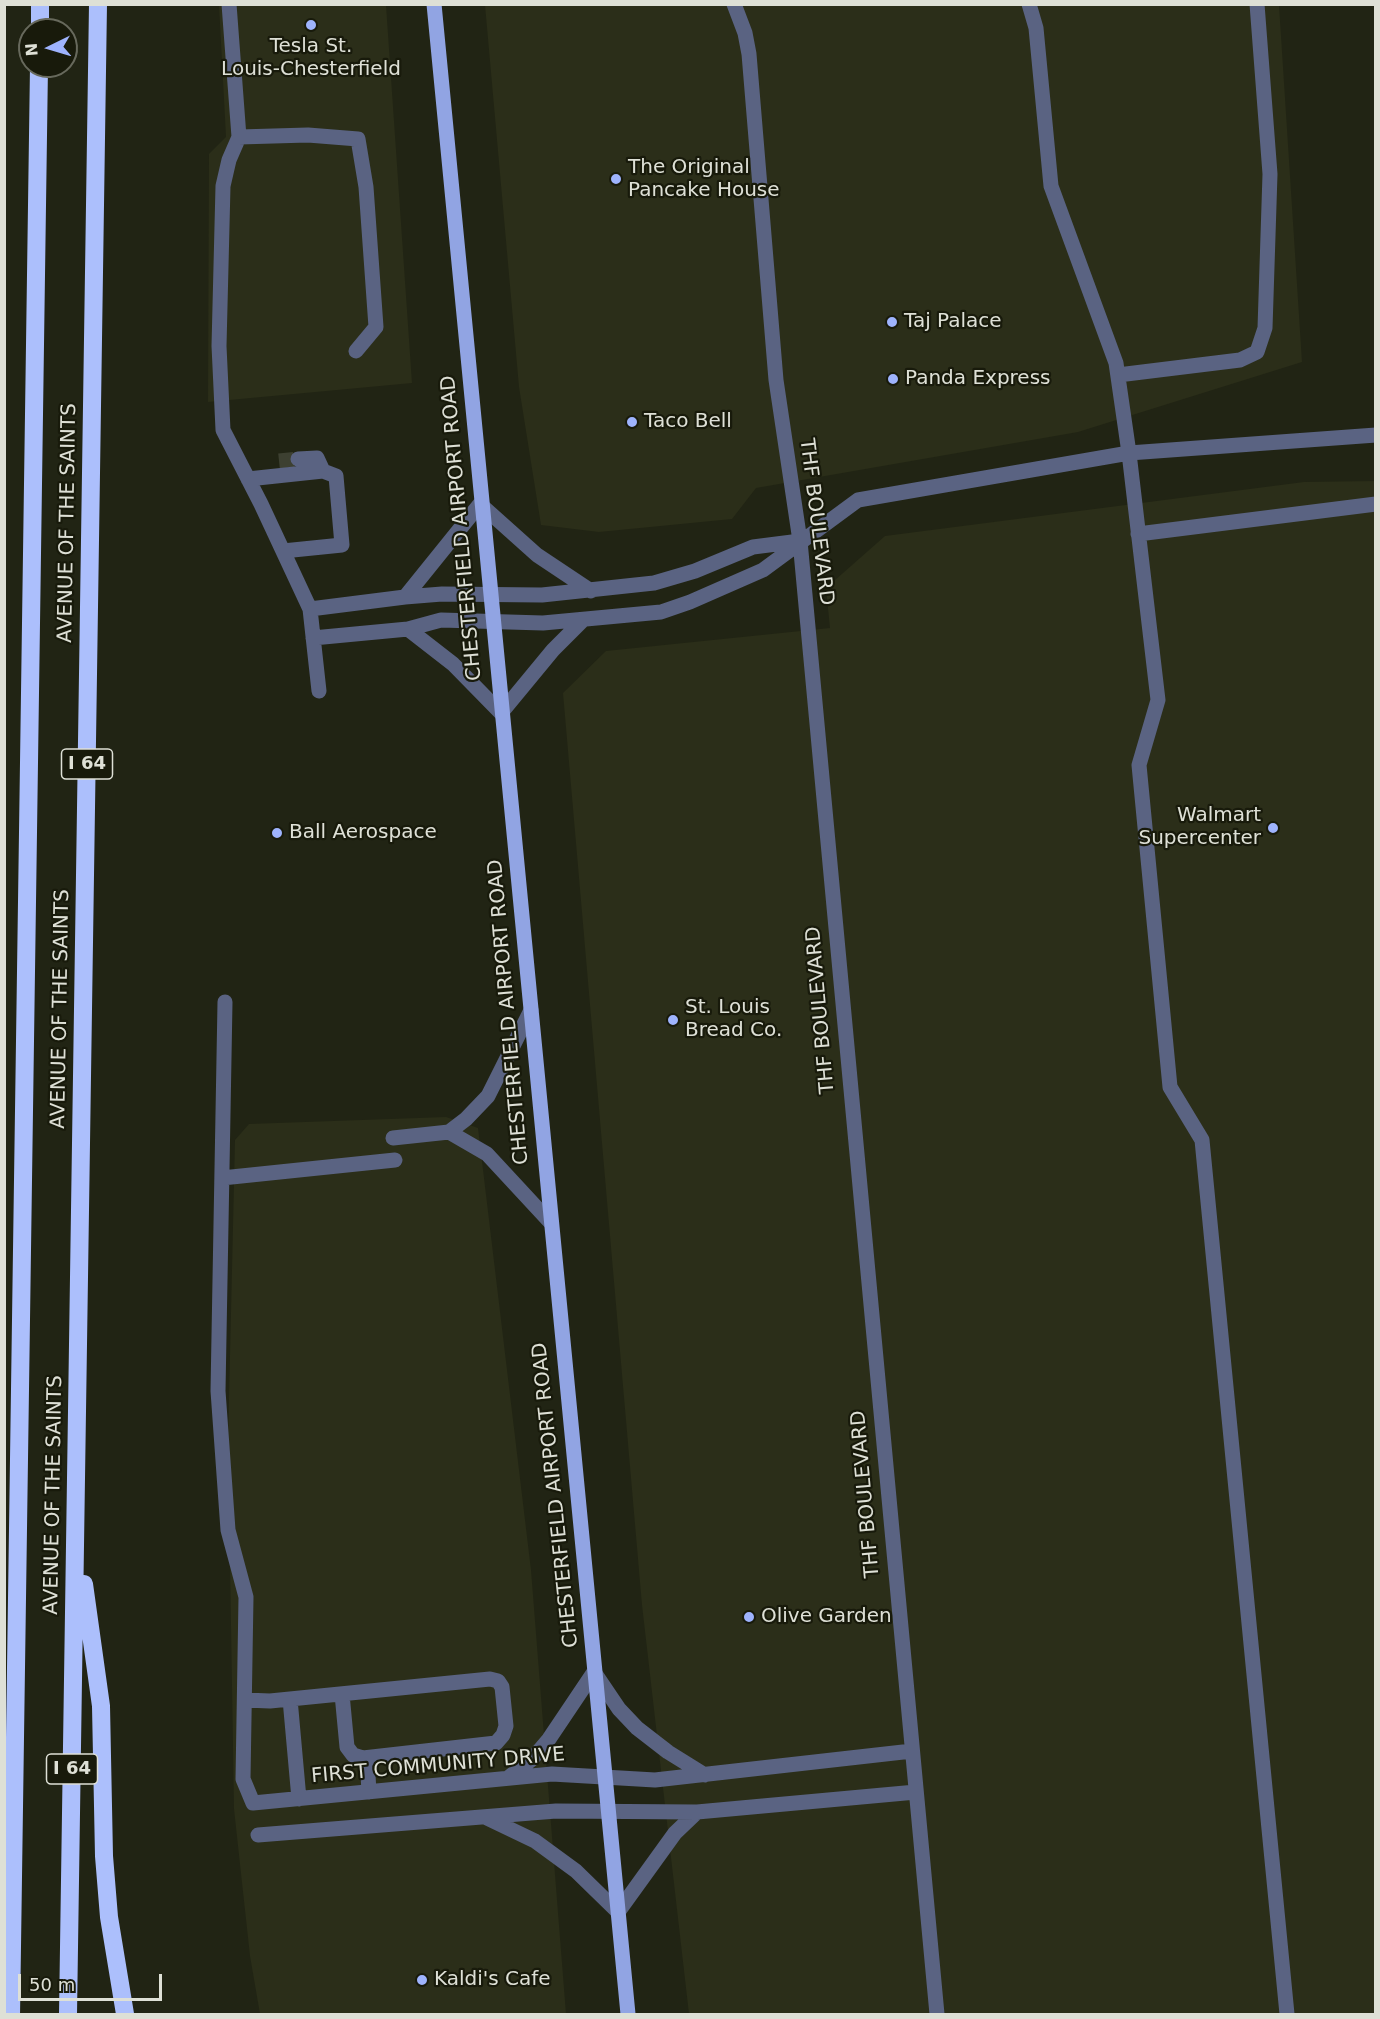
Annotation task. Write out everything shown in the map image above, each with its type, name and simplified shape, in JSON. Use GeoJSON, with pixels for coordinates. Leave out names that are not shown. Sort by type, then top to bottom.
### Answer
{"type":"FeatureCollection","features":[{"type":"Feature","properties":{"kind":"highway","name":"AVENUE OF THE SAINTS"},"geometry":{"type":"LineString","coordinates":[[69,2014],[98,4]]}},
{"type":"Feature","properties":{"kind":"highway","name":"AVENUE OF THE SAINTS"},"geometry":{"type":"LineString","coordinates":[[11,2014],[39,78]]}},
{"type":"Feature","properties":{"kind":"highway"},"geometry":{"type":"LineString","coordinates":[[76,1524],[101,1706],[104,1856],[109,1917],[125,2014]]}},
{"type":"Feature","properties":{"kind":"highway"},"geometry":{"type":"LineString","coordinates":[[4,1753],[16,1701]]}},
{"type":"Feature","properties":{"kind":"main road","name":"CHESTERFIELD AIRPORT ROAD"},"geometry":{"type":"LineString","coordinates":[[434,4],[480,504],[594,1672],[605,1812],[628,2014]]}},
{"type":"Feature","properties":{"kind":"street"},"geometry":{"type":"LineString","coordinates":[[229,4],[239,136],[229,159],[223,186],[219,346],[223,430],[310,609],[319,691]]}},
{"type":"Feature","properties":{"kind":"street","name":"THF BOULEVARD"},"geometry":{"type":"LineString","coordinates":[[734,4],[745,33],[749,54],[776,380],[800,541],[937,2014]]}},
{"type":"Feature","properties":{"kind":"street"},"geometry":{"type":"LineString","coordinates":[[1029,4],[1036,28],[1051,186],[1116,363],[1129,453],[1158,700],[1139,765],[1170,1087],[1202,1140],[1287,2014]]}},
{"type":"Feature","properties":{"kind":"street"},"geometry":{"type":"LineString","coordinates":[[1118,375],[1240,360],[1257,352],[1265,328],[1270,174],[1257,4]]}},
{"type":"Feature","properties":{"kind":"street"},"geometry":{"type":"LineString","coordinates":[[239,136],[308,135],[358,139],[366,187],[376,327],[366,342],[356,351]]}},
{"type":"Feature","properties":{"kind":"street"},"geometry":{"type":"LineString","coordinates":[[313,639],[408,629],[441,620],[543,623],[642,615],[690,603],[763,570],[858,500],[1129,453],[1376,435]]}},
{"type":"Feature","properties":{"kind":"street"},"geometry":{"type":"LineString","coordinates":[[298,459],[317,458],[324,471]]}},
{"type":"Feature","properties":{"kind":"street"},"geometry":{"type":"LineString","coordinates":[[267,477],[279,461]]}},
{"type":"Feature","properties":{"kind":"street"},"geometry":{"type":"LineString","coordinates":[[248,479],[324,471],[336,476],[342,545],[283,551]]}},
{"type":"Feature","properties":{"kind":"street"},"geometry":{"type":"LineString","coordinates":[[405,597],[480,504],[537,555],[591,591]]}},
{"type":"Feature","properties":{"kind":"street"},"geometry":{"type":"LineString","coordinates":[[1138,534],[1376,504]]}},
{"type":"Feature","properties":{"kind":"street"},"geometry":{"type":"LineString","coordinates":[[310,609],[405,597],[542,595],[654,583],[695,571],[753,547],[800,541]]}},
{"type":"Feature","properties":{"kind":"street"},"geometry":{"type":"LineString","coordinates":[[408,629],[453,664],[501,713],[553,650],[583,620]]}},
{"type":"Feature","properties":{"kind":"street"},"geometry":{"type":"LineString","coordinates":[[225,1002],[218,1391],[228,1530],[246,1597],[245,1700],[291,1699],[490,1679],[498,1681],[502,1687],[506,1726],[503,1735],[496,1743],[367,1758],[353,1755],[347,1747],[342,1694]]}},
{"type":"Feature","properties":{"kind":"street"},"geometry":{"type":"LineString","coordinates":[[449,1132],[488,1096],[531,1010]]}},
{"type":"Feature","properties":{"kind":"street"},"geometry":{"type":"LineString","coordinates":[[393,1138],[449,1132],[487,1154],[550,1222]]}},
{"type":"Feature","properties":{"kind":"street"},"geometry":{"type":"LineString","coordinates":[[222,1178],[395,1160]]}},
{"type":"Feature","properties":{"kind":"street"},"geometry":{"type":"LineString","coordinates":[[508,1779],[532,1759],[549,1739],[594,1672],[619,1709],[637,1728],[668,1752],[705,1775]]}},
{"type":"Feature","properties":{"kind":"street"},"geometry":{"type":"LineString","coordinates":[[291,1699],[299,1799]]}},
{"type":"Feature","properties":{"kind":"street","name":"FIRST COMMUNITY DRIVE"},"geometry":{"type":"LineString","coordinates":[[245,1700],[243,1779],[253,1803],[552,1774],[655,1780],[912,1751]]}},
{"type":"Feature","properties":{"kind":"street"},"geometry":{"type":"LineString","coordinates":[[367,1758],[369,1792]]}},
{"type":"Feature","properties":{"kind":"street"},"geometry":{"type":"LineString","coordinates":[[258,1835],[556,1811],[697,1812],[916,1792]]}},
{"type":"Feature","properties":{"kind":"street"},"geometry":{"type":"LineString","coordinates":[[485,1817],[535,1841],[576,1871],[618,1912],[675,1833],[697,1812]]}},
{"type":"Feature","properties":{"kind":"shaded area"},"geometry":{"type":"Polygon","coordinates":[[[219,5],[386,5],[412,383],[208,402],[209,154],[226,137],[219,5]]]}},
{"type":"Feature","properties":{"kind":"shaded area"},"geometry":{"type":"Polygon","coordinates":[[[485,5],[1279,5],[1302,362],[1078,432],[756,488],[732,519],[599,532],[541,525],[519,387],[485,5]]]}},
{"type":"Feature","properties":{"kind":"shaded area"},"geometry":{"type":"Polygon","coordinates":[[[1375,481],[1375,2014],[689,2014],[642,1605],[563,693],[606,651],[830,628],[826,588],[885,536],[1304,482],[1375,481]]]}},
{"type":"Feature","properties":{"kind":"shaded area"},"geometry":{"type":"Polygon","coordinates":[[[446,1117],[478,1128],[531,1570],[566,2014],[260,2014],[250,1956],[234,1809],[228,1441],[235,1140],[249,1124],[446,1117]]]}},
{"type":"Feature","properties":{"kind":"tunnel"},"geometry":{"type":"LineString","coordinates":[[279,461],[298,459]]}},
{"type":"Feature","properties":{"kind":"place","name":"Tesla St. Louis-Chesterfield"},"geometry":{"type":"Point","coordinates":[311,25]}},
{"type":"Feature","properties":{"kind":"place","name":"The Original Pancake House"},"geometry":{"type":"Point","coordinates":[616,179]}},
{"type":"Feature","properties":{"kind":"place","name":"Taj Palace"},"geometry":{"type":"Point","coordinates":[892,322]}},
{"type":"Feature","properties":{"kind":"place","name":"Panda Express"},"geometry":{"type":"Point","coordinates":[893,379]}},
{"type":"Feature","properties":{"kind":"place","name":"Taco Bell"},"geometry":{"type":"Point","coordinates":[632,422]}},
{"type":"Feature","properties":{"kind":"place","name":"Walmart Supercenter"},"geometry":{"type":"Point","coordinates":[1273,828]}},
{"type":"Feature","properties":{"kind":"place","name":"Ball Aerospace"},"geometry":{"type":"Point","coordinates":[277,833]}},
{"type":"Feature","properties":{"kind":"place","name":"St. Louis Bread Co."},"geometry":{"type":"Point","coordinates":[673,1020]}},
{"type":"Feature","properties":{"kind":"place","name":"Olive Garden"},"geometry":{"type":"Point","coordinates":[749,1617]}},
{"type":"Feature","properties":{"kind":"place","name":"Kaldi's Cafe"},"geometry":{"type":"Point","coordinates":[422,1980]}}]}
